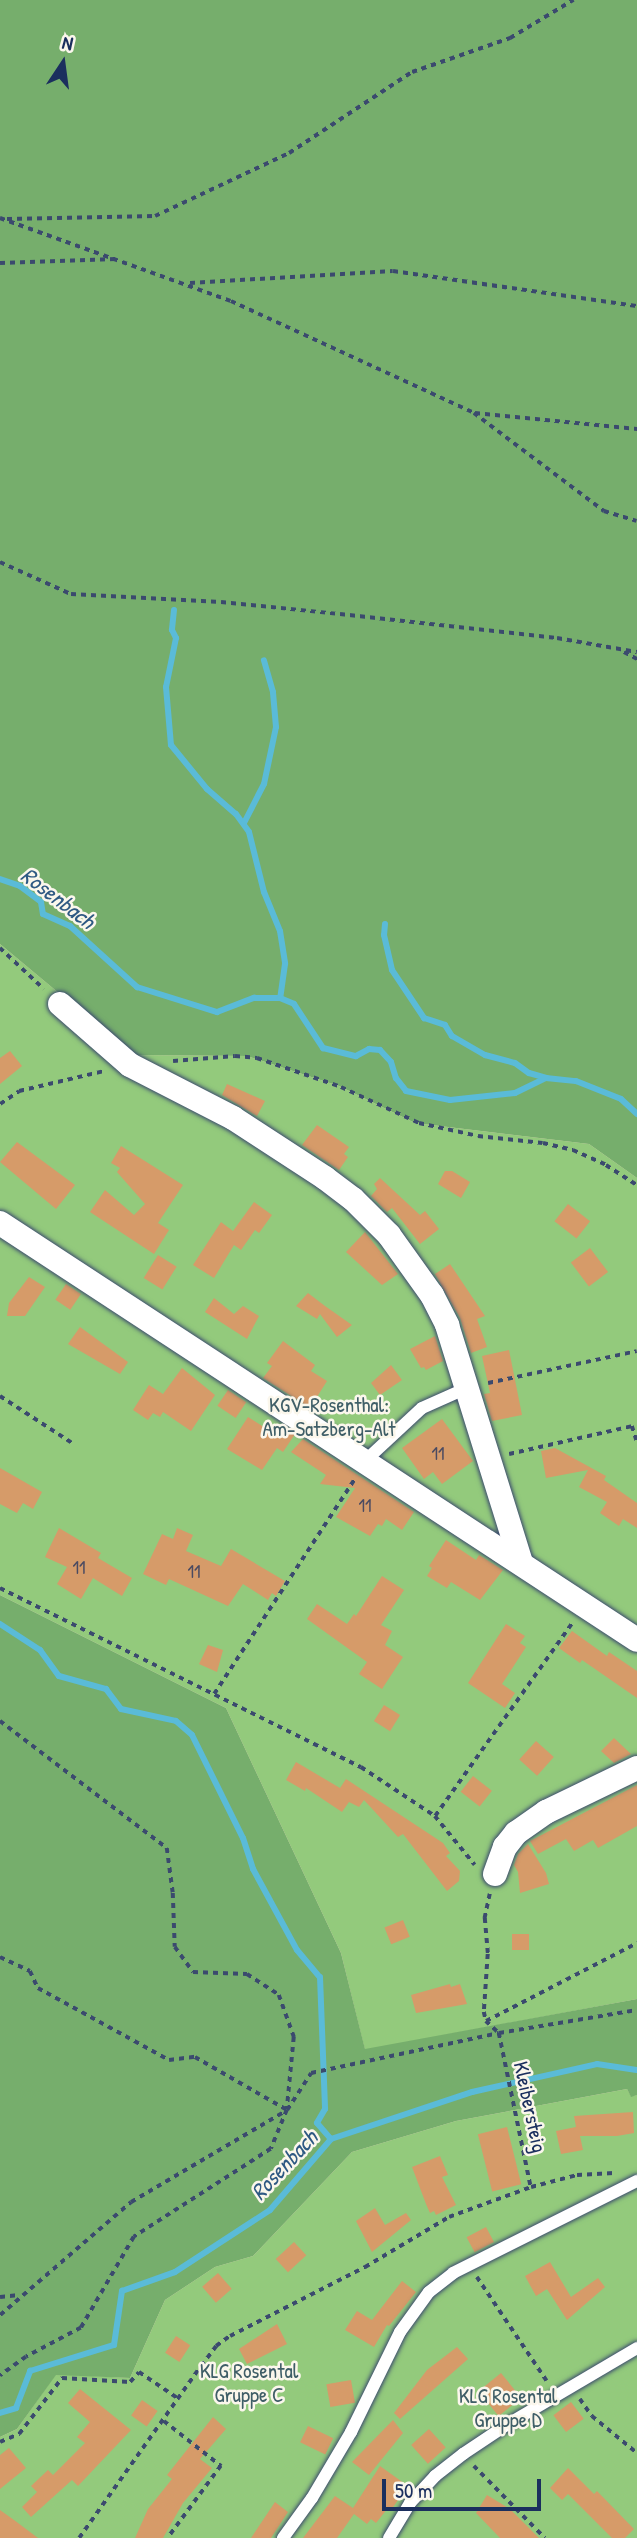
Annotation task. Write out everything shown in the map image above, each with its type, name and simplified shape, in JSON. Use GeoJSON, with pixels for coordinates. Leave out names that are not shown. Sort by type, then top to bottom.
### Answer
{"type":"FeatureCollection","features":[{"type":"Feature","properties":{"kind":"street"},"geometry":{"type":"LineString","coordinates":[[60,1004],[130,1065],[233,1118],[283,1148],[367,1212],[389,1235],[432,1295],[447,1325],[521,1563]]}},
{"type":"Feature","properties":{"kind":"street"},"geometry":{"type":"LineString","coordinates":[[0,1223],[366,1460],[637,1640]]}},
{"type":"Feature","properties":{"kind":"street"},"geometry":{"type":"LineString","coordinates":[[495,1874],[505,1847],[516,1833],[546,1812],[637,1768]]}},
{"type":"Feature","properties":{"kind":"lane"},"geometry":{"type":"LineString","coordinates":[[366,1460],[422,1408],[468,1387]]}},
{"type":"Feature","properties":{"kind":"lane"},"geometry":{"type":"LineString","coordinates":[[283,2538],[312,2498],[351,2432],[414,2310],[440,2283],[469,2265],[637,2181]]}},
{"type":"Feature","properties":{"kind":"lane"},"geometry":{"type":"LineString","coordinates":[[389,2538],[410,2502],[435,2476],[463,2454],[637,2348]]}},
{"type":"Feature","properties":{"kind":"path"},"geometry":{"type":"LineString","coordinates":[[2,218],[155,216],[289,153],[412,72],[510,38],[573,0]]}},
{"type":"Feature","properties":{"kind":"path"},"geometry":{"type":"LineString","coordinates":[[2,218],[122,259],[231,301],[474,413],[604,511],[637,521]]}},
{"type":"Feature","properties":{"kind":"path"},"geometry":{"type":"LineString","coordinates":[[0,262],[122,259]]}},
{"type":"Feature","properties":{"kind":"path"},"geometry":{"type":"LineString","coordinates":[[187,284],[393,271],[637,306]]}},
{"type":"Feature","properties":{"kind":"path"},"geometry":{"type":"LineString","coordinates":[[474,413],[637,429]]}},
{"type":"Feature","properties":{"kind":"path"},"geometry":{"type":"LineString","coordinates":[[0,562],[71,594],[220,602],[326,612],[557,638],[637,652]]}},
{"type":"Feature","properties":{"kind":"path"},"geometry":{"type":"LineString","coordinates":[[622,650],[637,659]]}},
{"type":"Feature","properties":{"kind":"path"},"geometry":{"type":"LineString","coordinates":[[0,948],[60,1004]]}},
{"type":"Feature","properties":{"kind":"path"},"geometry":{"type":"LineString","coordinates":[[169,1062],[235,1056],[257,1058],[341,1087],[419,1123],[478,1136],[543,1143],[573,1150],[606,1165],[637,1185]]}},
{"type":"Feature","properties":{"kind":"path"},"geometry":{"type":"LineString","coordinates":[[0,1104],[19,1091],[116,1068]]}},
{"type":"Feature","properties":{"kind":"path"},"geometry":{"type":"LineString","coordinates":[[468,1387],[637,1352]]}},
{"type":"Feature","properties":{"kind":"path"},"geometry":{"type":"LineString","coordinates":[[0,1395],[72,1443]]}},
{"type":"Feature","properties":{"kind":"path"},"geometry":{"type":"LineString","coordinates":[[490,1459],[632,1426],[637,1441]]}},
{"type":"Feature","properties":{"kind":"path"},"geometry":{"type":"LineString","coordinates":[[214,1694],[366,1460]]}},
{"type":"Feature","properties":{"kind":"path"},"geometry":{"type":"LineString","coordinates":[[0,1588],[361,1767],[435,1816],[478,1868],[495,1874],[485,1917],[488,1954],[484,2012],[486,2021],[499,2033]]}},
{"type":"Feature","properties":{"kind":"path"},"geometry":{"type":"LineString","coordinates":[[435,1816],[584,1606]]}},
{"type":"Feature","properties":{"kind":"path"},"geometry":{"type":"LineString","coordinates":[[0,1721],[167,1848],[173,1893],[175,1947],[193,1972],[247,1974],[279,1995],[294,2037],[287,2110]]}},
{"type":"Feature","properties":{"kind":"path"},"geometry":{"type":"LineString","coordinates":[[486,2021],[637,1943]]}},
{"type":"Feature","properties":{"kind":"path"},"geometry":{"type":"LineString","coordinates":[[0,1956],[30,1971],[38,1988],[169,2060],[195,2057],[287,2110]]}},
{"type":"Feature","properties":{"kind":"path"},"geometry":{"type":"LineString","coordinates":[[0,2376],[26,2357],[81,2328],[134,2237],[271,2149],[287,2110],[311,2073],[499,2033],[637,2010]]}},
{"type":"Feature","properties":{"kind":"path","name":"Kleibersteig"},"geometry":{"type":"LineString","coordinates":[[499,2033],[531,2187]]}},
{"type":"Feature","properties":{"kind":"path"},"geometry":{"type":"LineString","coordinates":[[0,2315],[131,2202],[287,2110]]}},
{"type":"Feature","properties":{"kind":"path"},"geometry":{"type":"LineString","coordinates":[[79,2538],[216,2346],[230,2336],[284,2306],[365,2267],[449,2217],[531,2187],[577,2175],[625,2172]]}},
{"type":"Feature","properties":{"kind":"path"},"geometry":{"type":"LineString","coordinates":[[469,2265],[556,2395]]}},
{"type":"Feature","properties":{"kind":"path"},"geometry":{"type":"LineString","coordinates":[[0,2297],[20,2295]]}},
{"type":"Feature","properties":{"kind":"path"},"geometry":{"type":"LineString","coordinates":[[0,2442],[19,2434],[62,2378],[130,2382],[139,2372],[179,2399]]}},
{"type":"Feature","properties":{"kind":"path"},"geometry":{"type":"LineString","coordinates":[[571,2386],[592,2416],[637,2453]]}},
{"type":"Feature","properties":{"kind":"path"},"geometry":{"type":"LineString","coordinates":[[164,2421],[221,2466],[169,2538]]}},
{"type":"Feature","properties":{"kind":"path"},"geometry":{"type":"LineString","coordinates":[[463,2454],[545,2538]]}},
{"type":"Feature","properties":{"kind":"green space"},"geometry":{"type":"Polygon","coordinates":[[[0,0],[637,0],[637,1178],[589,1144],[415,1123],[339,1086],[247,1056],[133,1055],[0,944],[0,0]]]}},
{"type":"Feature","properties":{"kind":"green space","name":"KGV-Rosenthal: Am-Satzberg-Alt"},"geometry":{"type":"Polygon","coordinates":[[[0,944],[133,1055],[247,1056],[339,1086],[415,1123],[589,1144],[637,1178],[637,1999],[365,2050],[341,1953],[226,1708],[0,1595],[0,944]]]}},
{"type":"Feature","properties":{"kind":"green space"},"geometry":{"type":"Polygon","coordinates":[[[0,1595],[226,1708],[341,1953],[365,2049],[637,1999],[637,2095],[631,2097],[627,2089],[456,2121],[352,2152],[253,2256],[215,2267],[165,2300],[130,2378],[56,2375],[17,2429],[0,2437],[0,1595]]]}},
{"type":"Feature","properties":{"kind":"green space"},"geometry":{"type":"Polygon","coordinates":[[[627,2089],[631,2096],[637,2095],[637,2538],[0,2538],[0,2437],[17,2429],[56,2374],[130,2378],[165,2300],[215,2267],[253,2256],[352,2152],[456,2121],[627,2089]]]}},
{"type":"Feature","properties":{"kind":"building"},"geometry":{"type":"Polygon","coordinates":[[[10,1051],[22,1066],[0,1084],[0,1058],[10,1051]]]}},
{"type":"Feature","properties":{"kind":"building"},"geometry":{"type":"Polygon","coordinates":[[[227,1084],[265,1101],[257,1116],[222,1095],[227,1084]]]}},
{"type":"Feature","properties":{"kind":"building"},"geometry":{"type":"Polygon","coordinates":[[[317,1125],[349,1147],[344,1154],[348,1157],[339,1170],[302,1145],[317,1125]]]}},
{"type":"Feature","properties":{"kind":"building"},"geometry":{"type":"Polygon","coordinates":[[[17,1142],[75,1185],[56,1209],[0,1162],[17,1142]]]}},
{"type":"Feature","properties":{"kind":"building"},"geometry":{"type":"Polygon","coordinates":[[[121,1146],[183,1185],[158,1223],[169,1230],[154,1254],[90,1212],[105,1190],[134,1215],[145,1204],[117,1172],[120,1168],[111,1163],[121,1146]]]}},
{"type":"Feature","properties":{"kind":"building"},"geometry":{"type":"Polygon","coordinates":[[[445,1171],[452,1171],[470,1182],[461,1198],[438,1184],[445,1171]]]}},
{"type":"Feature","properties":{"kind":"building"},"geometry":{"type":"Polygon","coordinates":[[[380,1178],[420,1215],[425,1211],[439,1229],[420,1244],[392,1208],[387,1212],[371,1196],[377,1189],[374,1184],[380,1178]]]}},
{"type":"Feature","properties":{"kind":"building"},"geometry":{"type":"Polygon","coordinates":[[[254,1202],[272,1215],[259,1233],[255,1230],[241,1250],[234,1245],[214,1278],[193,1265],[221,1222],[233,1231],[254,1202]]]}},
{"type":"Feature","properties":{"kind":"building"},"geometry":{"type":"Polygon","coordinates":[[[568,1204],[590,1221],[577,1239],[554,1221],[568,1204]]]}},
{"type":"Feature","properties":{"kind":"building"},"geometry":{"type":"Polygon","coordinates":[[[365,1232],[398,1274],[382,1285],[346,1252],[365,1232]]]}},
{"type":"Feature","properties":{"kind":"building"},"geometry":{"type":"Polygon","coordinates":[[[590,1248],[608,1272],[589,1286],[571,1262],[590,1248]]]}},
{"type":"Feature","properties":{"kind":"building"},"geometry":{"type":"Polygon","coordinates":[[[158,1255],[177,1267],[162,1290],[144,1278],[158,1255]]]}},
{"type":"Feature","properties":{"kind":"building"},"geometry":{"type":"Polygon","coordinates":[[[450,1264],[485,1316],[477,1319],[487,1347],[471,1353],[460,1318],[435,1274],[450,1264]]]}},
{"type":"Feature","properties":{"kind":"building"},"geometry":{"type":"Polygon","coordinates":[[[29,1277],[45,1287],[25,1316],[7,1316],[9,1303],[29,1277]]]}},
{"type":"Feature","properties":{"kind":"building"},"geometry":{"type":"Polygon","coordinates":[[[66,1284],[81,1294],[70,1310],[55,1300],[66,1284]]]}},
{"type":"Feature","properties":{"kind":"building"},"geometry":{"type":"Polygon","coordinates":[[[308,1293],[352,1325],[337,1337],[320,1314],[317,1319],[296,1306],[308,1293]]]}},
{"type":"Feature","properties":{"kind":"building"},"geometry":{"type":"Polygon","coordinates":[[[214,1298],[234,1314],[243,1306],[259,1316],[247,1339],[205,1312],[214,1298]]]}},
{"type":"Feature","properties":{"kind":"building"},"geometry":{"type":"Polygon","coordinates":[[[80,1327],[128,1362],[120,1374],[68,1344],[80,1327]]]}},
{"type":"Feature","properties":{"kind":"building"},"geometry":{"type":"Polygon","coordinates":[[[435,1336],[443,1361],[426,1370],[421,1368],[410,1349],[435,1336]]]}},
{"type":"Feature","properties":{"kind":"building"},"geometry":{"type":"Polygon","coordinates":[[[283,1341],[315,1365],[311,1371],[327,1381],[310,1408],[263,1378],[272,1366],[267,1363],[283,1341]]]}},
{"type":"Feature","properties":{"kind":"building"},"geometry":{"type":"Polygon","coordinates":[[[509,1350],[522,1415],[492,1421],[484,1394],[490,1393],[482,1356],[509,1350]]]}},
{"type":"Feature","properties":{"kind":"building"},"geometry":{"type":"Polygon","coordinates":[[[391,1365],[402,1380],[380,1395],[371,1383],[391,1365]]]}},
{"type":"Feature","properties":{"kind":"building"},"geometry":{"type":"Polygon","coordinates":[[[182,1368],[215,1395],[191,1431],[163,1412],[160,1417],[153,1413],[148,1420],[133,1410],[149,1385],[163,1394],[182,1368]]]}},
{"type":"Feature","properties":{"kind":"building"},"geometry":{"type":"Polygon","coordinates":[[[228,1390],[246,1402],[236,1418],[217,1406],[228,1390]]]}},
{"type":"Feature","properties":{"kind":"building"},"geometry":{"type":"Polygon","coordinates":[[[248,1417],[273,1433],[279,1424],[295,1434],[283,1452],[277,1448],[262,1470],[227,1449],[248,1417]]]}},
{"type":"Feature","properties":{"kind":"building"},"geometry":{"type":"Polygon","coordinates":[[[442,1419],[473,1461],[442,1484],[433,1472],[424,1479],[402,1448],[442,1419]]]}},
{"type":"Feature","properties":{"kind":"building"},"geometry":{"type":"Polygon","coordinates":[[[303,1439],[414,1512],[402,1530],[386,1519],[382,1526],[378,1524],[370,1536],[336,1517],[355,1488],[320,1484],[326,1475],[291,1452],[303,1439]]]}},
{"type":"Feature","properties":{"kind":"building"},"geometry":{"type":"Polygon","coordinates":[[[555,1448],[606,1476],[604,1480],[637,1503],[637,1528],[623,1519],[619,1526],[600,1513],[607,1502],[579,1487],[588,1470],[546,1478],[541,1451],[555,1448]]]}},
{"type":"Feature","properties":{"kind":"building"},"geometry":{"type":"Polygon","coordinates":[[[0,1468],[42,1492],[33,1509],[23,1503],[17,1513],[0,1504],[0,1468]]]}},
{"type":"Feature","properties":{"kind":"building"},"geometry":{"type":"Polygon","coordinates":[[[59,1528],[101,1553],[98,1558],[132,1578],[122,1596],[93,1578],[81,1599],[57,1584],[67,1567],[45,1557],[59,1528]]]}},
{"type":"Feature","properties":{"kind":"building"},"geometry":{"type":"Polygon","coordinates":[[[177,1528],[193,1535],[186,1551],[221,1566],[231,1549],[285,1581],[276,1596],[272,1593],[268,1600],[243,1584],[228,1606],[169,1579],[166,1585],[143,1574],[162,1534],[173,1539],[177,1528]]]}},
{"type":"Feature","properties":{"kind":"building"},"geometry":{"type":"Polygon","coordinates":[[[446,1540],[476,1560],[479,1555],[503,1570],[480,1600],[451,1582],[447,1588],[427,1576],[432,1568],[429,1566],[446,1540]]]}},
{"type":"Feature","properties":{"kind":"building"},"geometry":{"type":"Polygon","coordinates":[[[382,1576],[404,1590],[381,1625],[392,1631],[385,1645],[403,1657],[382,1689],[359,1674],[367,1662],[307,1619],[317,1604],[347,1624],[354,1614],[356,1616],[382,1576]]]}},
{"type":"Feature","properties":{"kind":"building"},"geometry":{"type":"Polygon","coordinates":[[[506,1624],[525,1636],[520,1643],[526,1647],[502,1684],[515,1693],[505,1708],[468,1683],[506,1624]]]}},
{"type":"Feature","properties":{"kind":"building"},"geometry":{"type":"Polygon","coordinates":[[[572,1631],[607,1656],[609,1652],[637,1671],[637,1698],[582,1660],[580,1663],[559,1648],[572,1631]]]}},
{"type":"Feature","properties":{"kind":"building"},"geometry":{"type":"Polygon","coordinates":[[[208,1645],[223,1650],[217,1672],[199,1664],[208,1645]]]}},
{"type":"Feature","properties":{"kind":"building"},"geometry":{"type":"Polygon","coordinates":[[[384,1705],[400,1715],[390,1731],[374,1721],[384,1705]]]}},
{"type":"Feature","properties":{"kind":"building"},"geometry":{"type":"Polygon","coordinates":[[[614,1738],[631,1754],[614,1763],[601,1751],[614,1738]]]}},
{"type":"Feature","properties":{"kind":"building"},"geometry":{"type":"Polygon","coordinates":[[[536,1741],[554,1757],[537,1776],[519,1760],[536,1741]]]}},
{"type":"Feature","properties":{"kind":"building"},"geometry":{"type":"Polygon","coordinates":[[[296,1762],[340,1788],[346,1779],[443,1843],[450,1853],[446,1856],[460,1871],[459,1881],[447,1891],[403,1834],[398,1837],[364,1800],[359,1807],[349,1802],[342,1812],[306,1788],[305,1791],[286,1780],[296,1762]]]}},
{"type":"Feature","properties":{"kind":"building"},"geometry":{"type":"Polygon","coordinates":[[[473,1776],[492,1791],[480,1807],[461,1792],[473,1776]]]}},
{"type":"Feature","properties":{"kind":"building"},"geometry":{"type":"Polygon","coordinates":[[[637,1785],[637,1826],[598,1848],[593,1840],[574,1851],[566,1839],[538,1854],[530,1841],[637,1785]]]}},
{"type":"Feature","properties":{"kind":"building"},"geometry":{"type":"Polygon","coordinates":[[[528,1844],[546,1873],[549,1884],[520,1893],[518,1872],[514,1865],[518,1854],[528,1844]]]}},
{"type":"Feature","properties":{"kind":"building"},"geometry":{"type":"Polygon","coordinates":[[[403,1920],[410,1937],[391,1944],[384,1927],[403,1920]]]}},
{"type":"Feature","properties":{"kind":"building"},"geometry":{"type":"Polygon","coordinates":[[[512,1934],[529,1934],[529,1950],[512,1950],[512,1934]]]}},
{"type":"Feature","properties":{"kind":"building"},"geometry":{"type":"Polygon","coordinates":[[[450,1984],[451,1987],[460,1984],[467,2004],[416,2013],[411,1995],[450,1984]]]}},
{"type":"Feature","properties":{"kind":"building"},"geometry":{"type":"Polygon","coordinates":[[[633,2112],[634,2133],[580,2136],[583,2150],[561,2154],[556,2131],[576,2127],[574,2116],[633,2112]]]}},
{"type":"Feature","properties":{"kind":"building"},"geometry":{"type":"Polygon","coordinates":[[[507,2127],[521,2184],[492,2192],[478,2134],[507,2127]]]}},
{"type":"Feature","properties":{"kind":"building"},"geometry":{"type":"Polygon","coordinates":[[[440,2156],[448,2175],[442,2177],[456,2205],[436,2215],[434,2211],[430,2213],[412,2167],[440,2156]]]}},
{"type":"Feature","properties":{"kind":"building"},"geometry":{"type":"Polygon","coordinates":[[[375,2208],[385,2225],[406,2213],[411,2220],[372,2252],[356,2221],[375,2208]]]}},
{"type":"Feature","properties":{"kind":"building"},"geometry":{"type":"Polygon","coordinates":[[[486,2227],[494,2242],[475,2252],[467,2237],[486,2227]]]}},
{"type":"Feature","properties":{"kind":"building"},"geometry":{"type":"Polygon","coordinates":[[[294,2242],[306,2255],[288,2272],[276,2259],[294,2242]]]}},
{"type":"Feature","properties":{"kind":"building"},"geometry":{"type":"Polygon","coordinates":[[[550,2262],[571,2297],[598,2278],[605,2287],[567,2320],[547,2289],[536,2296],[525,2276],[550,2262]]]}},
{"type":"Feature","properties":{"kind":"building"},"geometry":{"type":"Polygon","coordinates":[[[218,2273],[232,2289],[216,2303],[202,2287],[218,2273]]]}},
{"type":"Feature","properties":{"kind":"building"},"geometry":{"type":"Polygon","coordinates":[[[402,2281],[416,2292],[389,2326],[387,2325],[374,2347],[345,2330],[357,2311],[372,2320],[402,2281]]]}},
{"type":"Feature","properties":{"kind":"building"},"geometry":{"type":"Polygon","coordinates":[[[277,2324],[287,2344],[247,2364],[239,2349],[277,2324]]]}},
{"type":"Feature","properties":{"kind":"building"},"geometry":{"type":"Polygon","coordinates":[[[176,2336],[190,2345],[179,2362],[165,2353],[176,2336]]]}},
{"type":"Feature","properties":{"kind":"building"},"geometry":{"type":"Polygon","coordinates":[[[457,2347],[468,2359],[400,2419],[394,2413],[427,2370],[457,2347]]]}},
{"type":"Feature","properties":{"kind":"building"},"geometry":{"type":"Polygon","coordinates":[[[501,2373],[521,2398],[499,2416],[478,2391],[501,2373]]]}},
{"type":"Feature","properties":{"kind":"building"},"geometry":{"type":"Polygon","coordinates":[[[351,2380],[355,2403],[330,2407],[326,2384],[351,2380]]]}},
{"type":"Feature","properties":{"kind":"building"},"geometry":{"type":"Polygon","coordinates":[[[80,2389],[131,2430],[78,2486],[72,2480],[31,2517],[22,2507],[37,2492],[31,2486],[48,2470],[53,2475],[85,2443],[77,2437],[90,2422],[68,2403],[80,2389]]]}},
{"type":"Feature","properties":{"kind":"building"},"geometry":{"type":"Polygon","coordinates":[[[142,2400],[158,2411],[147,2426],[131,2416],[142,2400]]]}},
{"type":"Feature","properties":{"kind":"building"},"geometry":{"type":"Polygon","coordinates":[[[571,2402],[584,2419],[566,2432],[553,2415],[571,2402]]]}},
{"type":"Feature","properties":{"kind":"building"},"geometry":{"type":"Polygon","coordinates":[[[213,2417],[226,2429],[200,2459],[212,2468],[183,2503],[163,2538],[135,2538],[148,2509],[172,2479],[167,2475],[213,2417]]]}},
{"type":"Feature","properties":{"kind":"building"},"geometry":{"type":"Polygon","coordinates":[[[393,2420],[403,2433],[369,2475],[352,2462],[393,2420]]]}},
{"type":"Feature","properties":{"kind":"building"},"geometry":{"type":"Polygon","coordinates":[[[308,2426],[333,2438],[325,2454],[300,2442],[308,2426]]]}},
{"type":"Feature","properties":{"kind":"building"},"geometry":{"type":"Polygon","coordinates":[[[429,2429],[446,2448],[428,2464],[411,2445],[429,2429]]]}},
{"type":"Feature","properties":{"kind":"building"},"geometry":{"type":"Polygon","coordinates":[[[9,2448],[26,2468],[0,2489],[0,2455],[9,2448]]]}},
{"type":"Feature","properties":{"kind":"building"},"geometry":{"type":"Polygon","coordinates":[[[380,2466],[408,2486],[391,2510],[388,2508],[376,2523],[371,2519],[367,2524],[354,2514],[337,2538],[303,2538],[335,2496],[353,2508],[380,2466]]]}},
{"type":"Feature","properties":{"kind":"building"},"geometry":{"type":"Polygon","coordinates":[[[568,2468],[594,2494],[597,2491],[634,2529],[625,2538],[612,2538],[568,2494],[562,2500],[550,2488],[568,2468]]]}},
{"type":"Feature","properties":{"kind":"building"},"geometry":{"type":"Polygon","coordinates":[[[487,2495],[510,2509],[539,2538],[500,2538],[476,2513],[487,2495]]]}},
{"type":"Feature","properties":{"kind":"building"},"geometry":{"type":"Polygon","coordinates":[[[275,2502],[288,2512],[271,2538],[251,2538],[275,2502]]]}},
{"type":"Feature","properties":{"kind":"building"},"geometry":{"type":"Polygon","coordinates":[[[0,2510],[14,2520],[38,2538],[0,2538],[0,2510]]]}},
{"type":"Feature","properties":{"kind":"waterway"},"geometry":{"type":"LineString","coordinates":[[174,610],[172,630],[176,638],[166,687],[171,745],[207,789],[236,814],[249,832],[264,892],[280,931],[285,964],[280,998]]}},
{"type":"Feature","properties":{"kind":"waterway"},"geometry":{"type":"LineString","coordinates":[[244,823],[264,784],[276,727],[273,692],[264,660]]}},
{"type":"Feature","properties":{"kind":"waterway","name":"Rosenbach"},"geometry":{"type":"LineString","coordinates":[[0,879],[20,886],[41,902],[43,914],[70,926],[137,987],[217,1012],[254,998],[280,998],[294,1004],[323,1048],[356,1056],[369,1049],[380,1050],[391,1062],[396,1078],[406,1091],[450,1100],[515,1093],[546,1078],[576,1081],[621,1099],[637,1114]]}},
{"type":"Feature","properties":{"kind":"waterway"},"geometry":{"type":"LineString","coordinates":[[385,924],[384,935],[392,970],[424,1018],[445,1025],[452,1036],[485,1055],[515,1063],[529,1073],[546,1078]]}},
{"type":"Feature","properties":{"kind":"waterway"},"geometry":{"type":"LineString","coordinates":[[0,1624],[40,1650],[59,1676],[106,1689],[121,1709],[176,1721],[192,1735],[243,1838],[253,1869],[297,1950],[320,1977],[325,2109],[317,2123],[331,2139]]}},
{"type":"Feature","properties":{"kind":"waterway","name":"Rosenbach"},"geometry":{"type":"LineString","coordinates":[[0,2413],[16,2408],[30,2371],[114,2345],[122,2291],[175,2272],[270,2210],[331,2139],[472,2092],[597,2064],[637,2070]]}},
{"type":"Feature","properties":{"kind":"park label","name":"KLG Rosental Gruppe C"},"geometry":{"type":"Point","coordinates":[249,2383]}},
{"type":"Feature","properties":{"kind":"park label","name":"KLG Rosental Gruppe D"},"geometry":{"type":"Point","coordinates":[508,2408]}}]}
